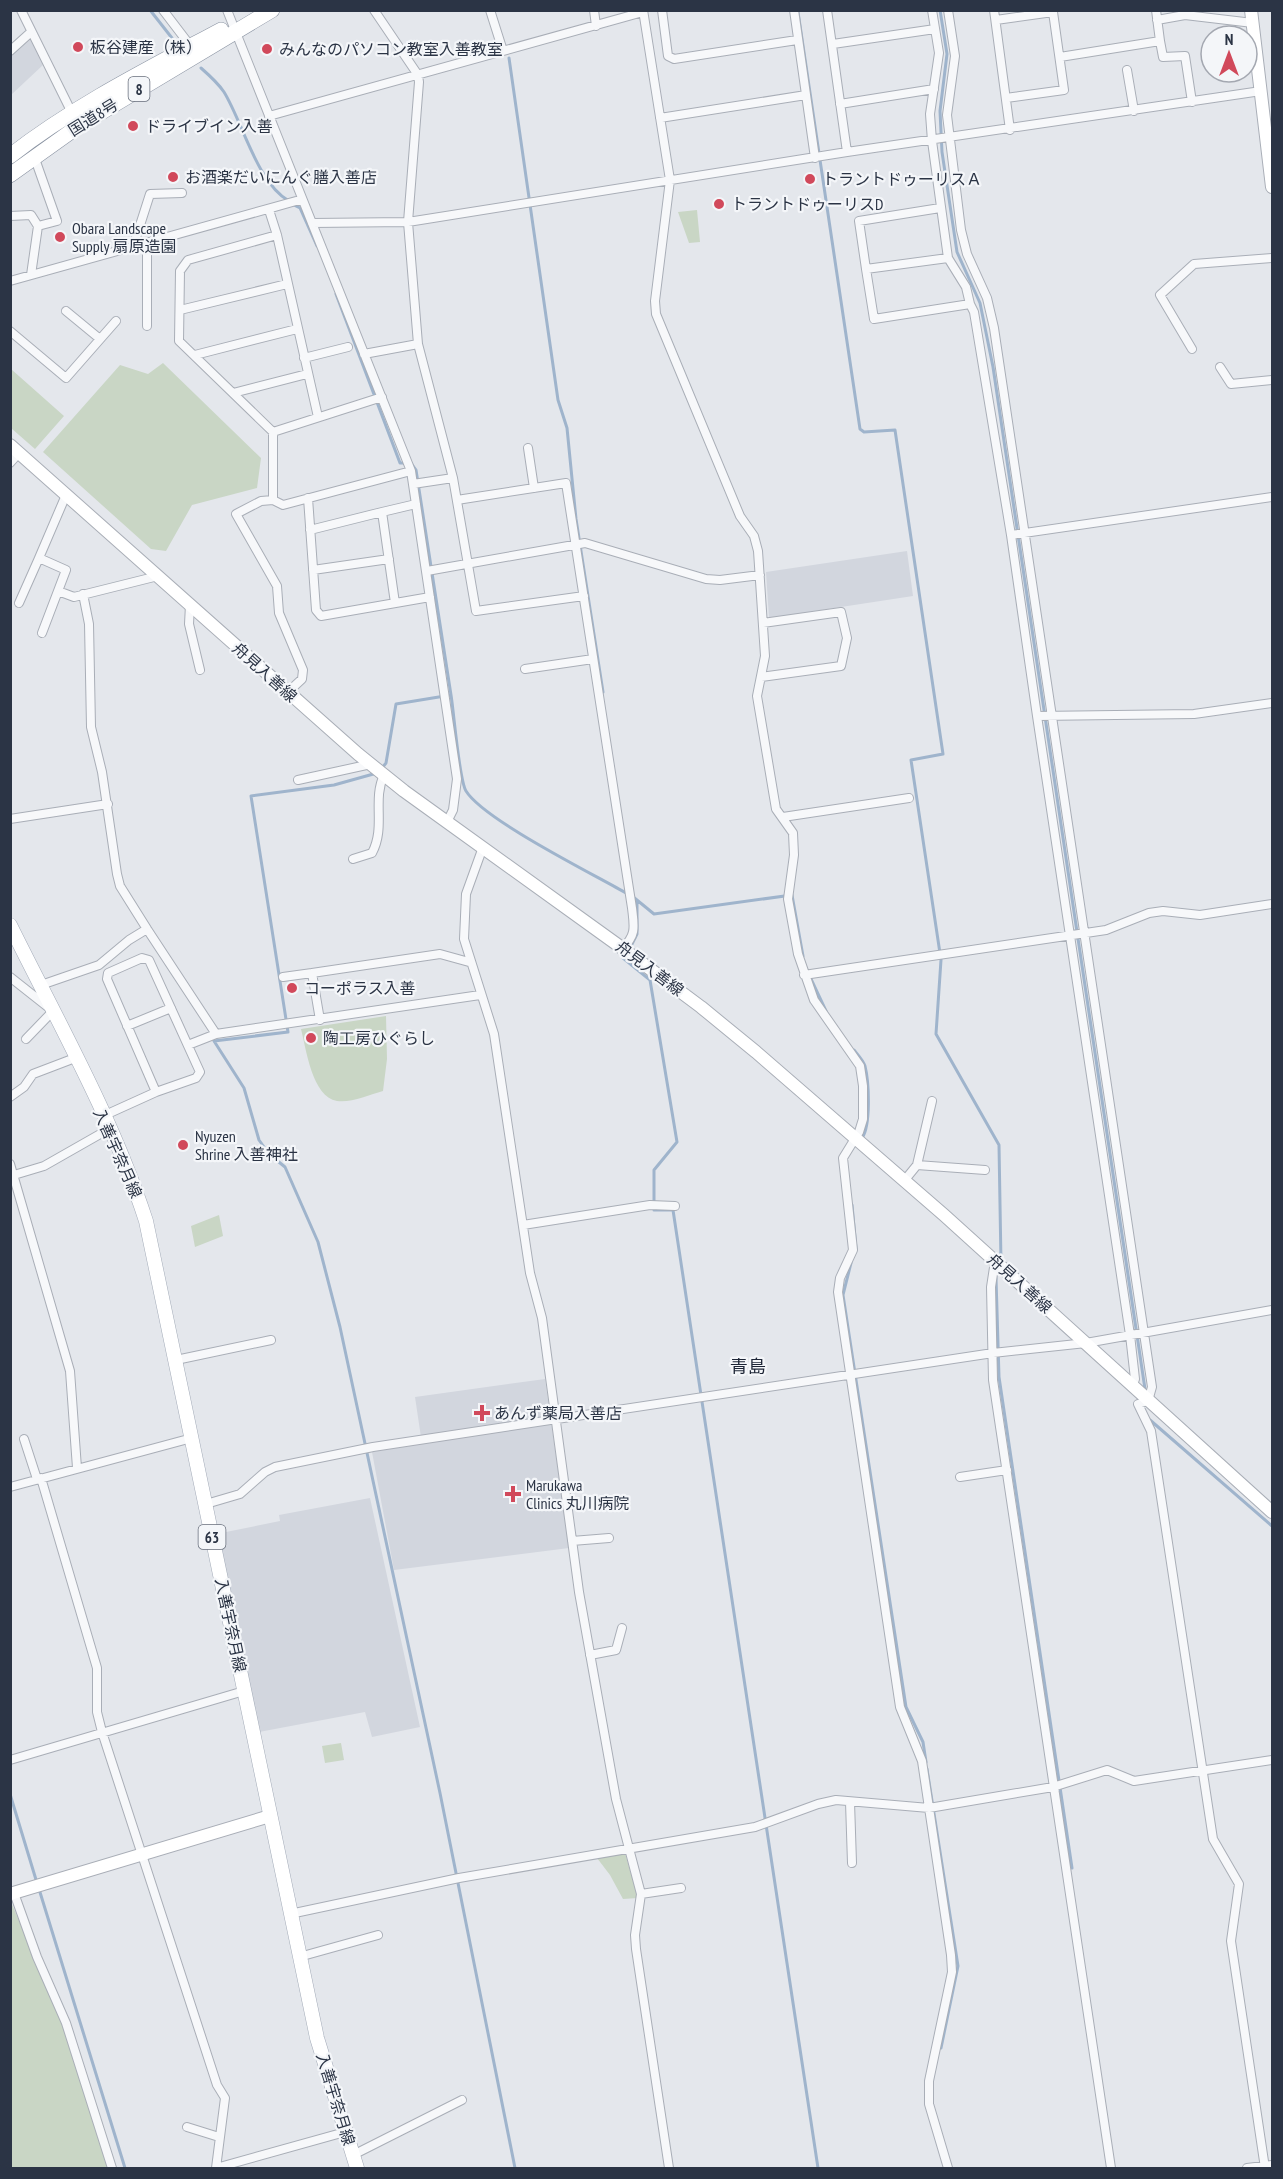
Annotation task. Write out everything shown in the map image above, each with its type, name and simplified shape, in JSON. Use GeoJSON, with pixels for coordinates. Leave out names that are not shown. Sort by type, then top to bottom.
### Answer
{"type":"FeatureCollection","features":[{"type":"Feature","properties":{"kind":"highway","name":"国道8号"},"geometry":{"type":"LineString","coordinates":[[10,156],[51,128],[146,71],[255,10]]}},
{"type":"Feature","properties":{"kind":"highway","name":"国道8号"},"geometry":{"type":"LineString","coordinates":[[10,175],[34,155],[80,125],[197,55],[232,22],[272,10]]}},
{"type":"Feature","properties":{"kind":"main road"},"geometry":{"type":"LineString","coordinates":[[1252,17],[1265,99],[1272,187]]}},
{"type":"Feature","properties":{"kind":"main road","name":"舟見入善線"},"geometry":{"type":"LineString","coordinates":[[15,449],[384,775],[701,1007],[995,1261],[1272,1512]]}},
{"type":"Feature","properties":{"kind":"main road","name":"入善宇奈月線"},"geometry":{"type":"LineString","coordinates":[[10,925],[106,1122],[134,1185],[146,1221],[299,1957],[317,2038],[355,2162]]}},
{"type":"Feature","properties":{"kind":"main road"},"geometry":{"type":"LineString","coordinates":[[12,1889],[143,1854],[270,1816]]}},
{"type":"Feature","properties":{"kind":"street"},"geometry":{"type":"LineString","coordinates":[[21,10],[80,125]]}},
{"type":"Feature","properties":{"kind":"street"},"geometry":{"type":"LineString","coordinates":[[163,10],[197,55]]}},
{"type":"Feature","properties":{"kind":"street"},"geometry":{"type":"LineString","coordinates":[[374,10],[418,75],[408,222],[418,344],[453,478],[476,611],[584,596]]}},
{"type":"Feature","properties":{"kind":"street"},"geometry":{"type":"LineString","coordinates":[[490,10],[503,51]]}},
{"type":"Feature","properties":{"kind":"street"},"geometry":{"type":"LineString","coordinates":[[594,10],[596,26]]}},
{"type":"Feature","properties":{"kind":"street"},"geometry":{"type":"LineString","coordinates":[[662,10],[668,56],[674,59],[797,40]]}},
{"type":"Feature","properties":{"kind":"street"},"geometry":{"type":"LineString","coordinates":[[794,10],[815,158]]}},
{"type":"Feature","properties":{"kind":"street"},"geometry":{"type":"LineString","coordinates":[[827,10],[847,153]]}},
{"type":"Feature","properties":{"kind":"street"},"geometry":{"type":"LineString","coordinates":[[932,10],[939,52],[930,114],[948,258],[966,287],[974,312],[991,408],[1071,935],[1137,1334],[1152,1387],[1148,1401],[1138,1404],[1151,1431],[1213,1839],[1239,1884],[1231,1941],[1267,2166],[1246,2169]]}},
{"type":"Feature","properties":{"kind":"street"},"geometry":{"type":"LineString","coordinates":[[948,10],[955,56],[947,115],[961,230],[967,254],[987,298],[994,328],[1085,933],[1137,1334],[1135,1379],[1132,1387]]}},
{"type":"Feature","properties":{"kind":"street"},"geometry":{"type":"LineString","coordinates":[[269,116],[643,11],[670,180],[655,301],[656,314],[740,516],[754,536],[760,575],[765,656],[758,696],[776,809],[793,833],[794,855],[788,899],[804,975],[814,1000],[860,1066],[863,1086],[863,1119],[843,1158],[853,1250],[840,1278],[838,1292],[900,1707],[922,1761],[952,1972],[929,2081],[929,2103],[948,2169]]}},
{"type":"Feature","properties":{"kind":"street"},"geometry":{"type":"LineString","coordinates":[[1006,98],[1064,90],[1057,11],[995,15],[1010,130]]}},
{"type":"Feature","properties":{"kind":"street"},"geometry":{"type":"LineString","coordinates":[[1192,102],[1185,56],[1163,57],[1157,15],[1252,17]]}},
{"type":"Feature","properties":{"kind":"street"},"geometry":{"type":"LineString","coordinates":[[232,22],[411,471],[457,779],[453,810],[447,822]]}},
{"type":"Feature","properties":{"kind":"street"},"geometry":{"type":"LineString","coordinates":[[833,44],[935,29]]}},
{"type":"Feature","properties":{"kind":"street"},"geometry":{"type":"LineString","coordinates":[[10,51],[32,32]]}},
{"type":"Feature","properties":{"kind":"street"},"geometry":{"type":"LineString","coordinates":[[1060,57],[1160,41]]}},
{"type":"Feature","properties":{"kind":"street"},"geometry":{"type":"LineString","coordinates":[[1127,70],[1134,111]]}},
{"type":"Feature","properties":{"kind":"street"},"geometry":{"type":"LineString","coordinates":[[840,104],[934,89]]}},
{"type":"Feature","properties":{"kind":"street"},"geometry":{"type":"LineString","coordinates":[[660,118],[806,95]]}},
{"type":"Feature","properties":{"kind":"street"},"geometry":{"type":"LineString","coordinates":[[312,223],[408,222],[670,180],[1192,102],[1265,99]]}},
{"type":"Feature","properties":{"kind":"street"},"geometry":{"type":"LineString","coordinates":[[34,155],[57,221],[38,226]]}},
{"type":"Feature","properties":{"kind":"street"},"geometry":{"type":"LineString","coordinates":[[133,247],[150,194],[182,193]]}},
{"type":"Feature","properties":{"kind":"street"},"geometry":{"type":"LineString","coordinates":[[10,281],[296,201],[303,201]]}},
{"type":"Feature","properties":{"kind":"street"},"geometry":{"type":"LineString","coordinates":[[940,208],[859,221],[874,318],[970,304]]}},
{"type":"Feature","properties":{"kind":"street"},"geometry":{"type":"LineString","coordinates":[[269,210],[277,235],[318,417]]}},
{"type":"Feature","properties":{"kind":"street"},"geometry":{"type":"LineString","coordinates":[[10,216],[31,215],[38,226],[31,275]]}},
{"type":"Feature","properties":{"kind":"street"},"geometry":{"type":"LineString","coordinates":[[273,500],[273,432],[178,341],[180,271],[188,260],[277,235]]}},
{"type":"Feature","properties":{"kind":"street"},"geometry":{"type":"LineString","coordinates":[[147,243],[147,326]]}},
{"type":"Feature","properties":{"kind":"street"},"geometry":{"type":"LineString","coordinates":[[866,269],[948,258]]}},
{"type":"Feature","properties":{"kind":"street"},"geometry":{"type":"LineString","coordinates":[[1192,349],[1160,296],[1194,264],[1272,258]]}},
{"type":"Feature","properties":{"kind":"street"},"geometry":{"type":"LineString","coordinates":[[180,310],[287,284]]}},
{"type":"Feature","properties":{"kind":"street"},"geometry":{"type":"LineString","coordinates":[[66,311],[100,339]]}},
{"type":"Feature","properties":{"kind":"street"},"geometry":{"type":"LineString","coordinates":[[10,331],[66,378],[116,321]]}},
{"type":"Feature","properties":{"kind":"street"},"geometry":{"type":"LineString","coordinates":[[195,355],[297,329]]}},
{"type":"Feature","properties":{"kind":"street"},"geometry":{"type":"LineString","coordinates":[[364,354],[418,344]]}},
{"type":"Feature","properties":{"kind":"street"},"geometry":{"type":"LineString","coordinates":[[304,358],[348,347]]}},
{"type":"Feature","properties":{"kind":"street"},"geometry":{"type":"LineString","coordinates":[[1220,368],[1231,384],[1272,380]]}},
{"type":"Feature","properties":{"kind":"street"},"geometry":{"type":"LineString","coordinates":[[233,393],[307,374]]}},
{"type":"Feature","properties":{"kind":"street"},"geometry":{"type":"LineString","coordinates":[[273,432],[382,398]]}},
{"type":"Feature","properties":{"kind":"street"},"geometry":{"type":"LineString","coordinates":[[528,448],[534,488]]}},
{"type":"Feature","properties":{"kind":"street"},"geometry":{"type":"LineString","coordinates":[[10,463],[15,449]]}},
{"type":"Feature","properties":{"kind":"street"},"geometry":{"type":"LineString","coordinates":[[288,692],[302,679],[303,670],[279,613],[277,586],[236,514],[261,501],[273,500],[283,505],[411,471]]}},
{"type":"Feature","properties":{"kind":"street"},"geometry":{"type":"LineString","coordinates":[[413,484],[453,478]]}},
{"type":"Feature","properties":{"kind":"street"},"geometry":{"type":"LineString","coordinates":[[457,500],[566,483],[635,930],[632,940],[622,948]]}},
{"type":"Feature","properties":{"kind":"street"},"geometry":{"type":"LineString","coordinates":[[19,603],[66,495]]}},
{"type":"Feature","properties":{"kind":"street"},"geometry":{"type":"LineString","coordinates":[[308,498],[316,610],[321,616],[430,597]]}},
{"type":"Feature","properties":{"kind":"street"},"geometry":{"type":"LineString","coordinates":[[1011,535],[1272,498]]}},
{"type":"Feature","properties":{"kind":"street"},"geometry":{"type":"LineString","coordinates":[[310,530],[416,504]]}},
{"type":"Feature","properties":{"kind":"street"},"geometry":{"type":"LineString","coordinates":[[382,512],[395,603]]}},
{"type":"Feature","properties":{"kind":"street"},"geometry":{"type":"LineString","coordinates":[[427,571],[585,543],[706,579],[720,580],[760,575]]}},
{"type":"Feature","properties":{"kind":"street"},"geometry":{"type":"LineString","coordinates":[[39,558],[66,570],[42,633]]}},
{"type":"Feature","properties":{"kind":"street"},"geometry":{"type":"LineString","coordinates":[[313,570],[389,559]]}},
{"type":"Feature","properties":{"kind":"street"},"geometry":{"type":"LineString","coordinates":[[58,591],[74,597],[158,576]]}},
{"type":"Feature","properties":{"kind":"street"},"geometry":{"type":"LineString","coordinates":[[82,594],[89,624],[91,727],[108,804],[112,845],[120,886],[216,1034]]}},
{"type":"Feature","properties":{"kind":"street"},"geometry":{"type":"LineString","coordinates":[[190,605],[189,624],[200,670]]}},
{"type":"Feature","properties":{"kind":"street"},"geometry":{"type":"LineString","coordinates":[[761,677],[841,666],[847,638],[841,612],[763,623]]}},
{"type":"Feature","properties":{"kind":"street"},"geometry":{"type":"LineString","coordinates":[[525,669],[594,659]]}},
{"type":"Feature","properties":{"kind":"street"},"geometry":{"type":"LineString","coordinates":[[1037,716],[1052,714],[1194,714],[1272,703]]}},
{"type":"Feature","properties":{"kind":"street"},"geometry":{"type":"LineString","coordinates":[[298,780],[371,764]]}},
{"type":"Feature","properties":{"kind":"street"},"geometry":{"type":"LineString","coordinates":[[353,859],[372,853],[380,840],[380,784],[384,775]]}},
{"type":"Feature","properties":{"kind":"street"},"geometry":{"type":"LineString","coordinates":[[783,817],[909,798]]}},
{"type":"Feature","properties":{"kind":"street"},"geometry":{"type":"LineString","coordinates":[[10,819],[108,804]]}},
{"type":"Feature","properties":{"kind":"street"},"geometry":{"type":"LineString","coordinates":[[483,847],[466,894],[464,939],[469,962],[494,1034],[530,1273],[542,1318],[590,1655],[616,1799],[641,1894],[635,1935],[636,1949],[669,2169]]}},
{"type":"Feature","properties":{"kind":"street"},"geometry":{"type":"LineString","coordinates":[[804,975],[1106,930],[1162,911],[1200,915],[1272,904]]}},
{"type":"Feature","properties":{"kind":"street"},"geometry":{"type":"LineString","coordinates":[[40,985],[99,965],[129,940],[147,929]]}},
{"type":"Feature","properties":{"kind":"street"},"geometry":{"type":"LineString","coordinates":[[283,977],[440,954],[469,962]]}},
{"type":"Feature","properties":{"kind":"street"},"geometry":{"type":"LineString","coordinates":[[14,1175],[44,1166],[106,1122],[156,1092],[196,1078],[200,1072],[149,960],[142,958],[108,973],[107,979],[156,1092]]}},
{"type":"Feature","properties":{"kind":"street"},"geometry":{"type":"LineString","coordinates":[[312,973],[320,1020]]}},
{"type":"Feature","properties":{"kind":"street"},"geometry":{"type":"LineString","coordinates":[[10,977],[53,1011],[26,1039]]}},
{"type":"Feature","properties":{"kind":"street"},"geometry":{"type":"LineString","coordinates":[[188,1045],[216,1034],[480,995]]}},
{"type":"Feature","properties":{"kind":"street"},"geometry":{"type":"LineString","coordinates":[[127,1026],[171,1008]]}},
{"type":"Feature","properties":{"kind":"street"},"geometry":{"type":"LineString","coordinates":[[10,1097],[24,1087],[33,1074],[75,1058]]}},
{"type":"Feature","properties":{"kind":"street"},"geometry":{"type":"LineString","coordinates":[[904,1181],[917,1165],[932,1101]]}},
{"type":"Feature","properties":{"kind":"street"},"geometry":{"type":"LineString","coordinates":[[10,1164],[70,1371],[77,1468]]}},
{"type":"Feature","properties":{"kind":"street"},"geometry":{"type":"LineString","coordinates":[[917,1165],[985,1170]]}},
{"type":"Feature","properties":{"kind":"street"},"geometry":{"type":"LineString","coordinates":[[523,1225],[650,1205],[675,1206]]}},
{"type":"Feature","properties":{"kind":"street"},"geometry":{"type":"LineString","coordinates":[[995,1261],[991,1287],[993,1380],[1111,2169]]}},
{"type":"Feature","properties":{"kind":"street"},"geometry":{"type":"LineString","coordinates":[[206,1504],[240,1494],[265,1472],[275,1467],[373,1447],[993,1353],[1086,1343],[1272,1310]]}},
{"type":"Feature","properties":{"kind":"street"},"geometry":{"type":"LineString","coordinates":[[176,1360],[271,1340]]}},
{"type":"Feature","properties":{"kind":"street"},"geometry":{"type":"LineString","coordinates":[[10,1487],[192,1438]]}},
{"type":"Feature","properties":{"kind":"street"},"geometry":{"type":"LineString","coordinates":[[24,1439],[39,1479],[97,1668],[97,1712],[102,1732],[217,2085],[225,2098],[216,2169],[239,2165],[345,2132]]}},
{"type":"Feature","properties":{"kind":"street"},"geometry":{"type":"LineString","coordinates":[[960,1477],[1006,1470]]}},
{"type":"Feature","properties":{"kind":"street"},"geometry":{"type":"LineString","coordinates":[[572,1541],[609,1538]]}},
{"type":"Feature","properties":{"kind":"street"},"geometry":{"type":"LineString","coordinates":[[590,1655],[616,1650],[622,1628]]}},
{"type":"Feature","properties":{"kind":"street"},"geometry":{"type":"LineString","coordinates":[[10,1760],[244,1691]]}},
{"type":"Feature","properties":{"kind":"street"},"geometry":{"type":"LineString","coordinates":[[290,1914],[459,1878],[755,1827],[818,1804],[836,1800],[929,1808],[1053,1787],[1107,1770],[1134,1781],[1272,1760]]}},
{"type":"Feature","properties":{"kind":"street"},"geometry":{"type":"LineString","coordinates":[[850,1802],[852,1863]]}},
{"type":"Feature","properties":{"kind":"street"},"geometry":{"type":"LineString","coordinates":[[641,1894],[681,1888]]}},
{"type":"Feature","properties":{"kind":"street"},"geometry":{"type":"LineString","coordinates":[[12,1889],[37,1957],[66,2023],[112,2169]]}},
{"type":"Feature","properties":{"kind":"street"},"geometry":{"type":"LineString","coordinates":[[299,1957],[378,1935]]}},
{"type":"Feature","properties":{"kind":"street"},"geometry":{"type":"LineString","coordinates":[[355,2162],[462,2100]]}},
{"type":"Feature","properties":{"kind":"street"},"geometry":{"type":"LineString","coordinates":[[188,2127],[219,2137]]}},
{"type":"Feature","properties":{"kind":"shaded area"},"geometry":{"type":"Polygon","coordinates":[[[30,36],[43,65],[11,95],[11,55],[30,36]]]}},
{"type":"Feature","properties":{"kind":"shaded area"},"geometry":{"type":"Polygon","coordinates":[[[907,551],[913,596],[769,618],[766,572],[907,551]]]}},
{"type":"Feature","properties":{"kind":"shaded area"},"geometry":{"type":"Polygon","coordinates":[[[545,1379],[569,1548],[394,1570],[372,1452],[422,1444],[415,1397],[545,1379]]]}},
{"type":"Feature","properties":{"kind":"shaded area"},"geometry":{"type":"Polygon","coordinates":[[[370,1498],[420,1727],[372,1737],[365,1712],[259,1732],[216,1534],[280,1521],[279,1515],[370,1498]]]}},
{"type":"Feature","properties":{"kind":"green space"},"geometry":{"type":"Polygon","coordinates":[[[697,210],[700,242],[689,243],[678,212],[697,210]]]}},
{"type":"Feature","properties":{"kind":"green space"},"geometry":{"type":"Polygon","coordinates":[[[163,363],[261,458],[257,488],[192,505],[166,551],[151,549],[43,452],[120,365],[148,374],[163,363]]]}},
{"type":"Feature","properties":{"kind":"green space"},"geometry":{"type":"Polygon","coordinates":[[[11,369],[64,416],[35,449],[11,428],[11,369]]]}},
{"type":"Feature","properties":{"kind":"green space"},"geometry":{"type":"Polygon","coordinates":[[[386,1016],[387,1059],[383,1091],[348,1101],[328,1098],[312,1071],[301,1029],[386,1016]]]}},
{"type":"Feature","properties":{"kind":"green space"},"geometry":{"type":"Polygon","coordinates":[[[219,1215],[223,1236],[195,1247],[191,1226],[219,1215]]]}},
{"type":"Feature","properties":{"kind":"green space"},"geometry":{"type":"Polygon","coordinates":[[[341,1743],[344,1760],[325,1763],[322,1746],[341,1743]]]}},
{"type":"Feature","properties":{"kind":"green space"},"geometry":{"type":"Polygon","coordinates":[[[625,1853],[638,1898],[623,1899],[610,1875],[597,1858],[625,1853]]]}},
{"type":"Feature","properties":{"kind":"green space"},"geometry":{"type":"Polygon","coordinates":[[[11,1902],[63,2025],[109,2168],[11,2168],[11,1902]]]}},
{"type":"Feature","properties":{"kind":"waterway"},"geometry":{"type":"LineString","coordinates":[[150,10],[179,47]]}},
{"type":"Feature","properties":{"kind":"waterway"},"geometry":{"type":"LineString","coordinates":[[940,10],[947,54],[940,111],[942,152],[957,252],[980,303],[993,367],[1145,1389]]}},
{"type":"Feature","properties":{"kind":"waterway"},"geometry":{"type":"LineString","coordinates":[[798,12],[860,429],[864,432],[895,430],[943,754],[911,760],[941,960],[936,1034],[999,1145],[1001,1263]]}},
{"type":"Feature","properties":{"kind":"waterway"},"geometry":{"type":"LineString","coordinates":[[509,58],[558,400],[567,428],[576,519],[603,692]]}},
{"type":"Feature","properties":{"kind":"waterway"},"geometry":{"type":"LineString","coordinates":[[201,68],[224,92],[259,167],[268,181],[289,201]]}},
{"type":"Feature","properties":{"kind":"waterway"},"geometry":{"type":"LineString","coordinates":[[294,205],[300,208],[317,246]]}},
{"type":"Feature","properties":{"kind":"waterway"},"geometry":{"type":"LineString","coordinates":[[336,294],[400,463],[405,463]]}},
{"type":"Feature","properties":{"kind":"waterway"},"geometry":{"type":"LineString","coordinates":[[382,768],[386,763],[396,704],[451,695],[416,470],[411,463]]}},
{"type":"Feature","properties":{"kind":"waterway"},"geometry":{"type":"LineString","coordinates":[[451,695],[459,761],[466,791],[477,803],[516,831],[626,893]]}},
{"type":"Feature","properties":{"kind":"waterway"},"geometry":{"type":"LineString","coordinates":[[377,773],[334,785],[251,796],[288,1032],[214,1041],[244,1088],[259,1140],[269,1154],[285,1167],[318,1242],[340,1327],[440,1793],[515,2168]]}},
{"type":"Feature","properties":{"kind":"waterway"},"geometry":{"type":"LineString","coordinates":[[632,896],[654,914],[792,895],[803,956]]}},
{"type":"Feature","properties":{"kind":"waterway"},"geometry":{"type":"LineString","coordinates":[[630,948],[637,934],[637,900]]}},
{"type":"Feature","properties":{"kind":"waterway"},"geometry":{"type":"LineString","coordinates":[[626,953],[623,958],[650,980],[677,1142],[654,1170],[654,1210],[673,1210],[818,2168]]}},
{"type":"Feature","properties":{"kind":"waterway"},"geometry":{"type":"LineString","coordinates":[[811,979],[826,1011]]}},
{"type":"Feature","properties":{"kind":"waterway"},"geometry":{"type":"LineString","coordinates":[[854,1050],[864,1064],[867,1082],[868,1114],[862,1138]]}},
{"type":"Feature","properties":{"kind":"waterway"},"geometry":{"type":"LineString","coordinates":[[852,1205],[856,1249]]}},
{"type":"Feature","properties":{"kind":"waterway"},"geometry":{"type":"LineString","coordinates":[[851,1263],[843,1295],[906,1707],[923,1742],[926,1762]]}},
{"type":"Feature","properties":{"kind":"waterway"},"geometry":{"type":"LineString","coordinates":[[996,1278],[999,1377],[1072,1868]]}},
{"type":"Feature","properties":{"kind":"waterway"},"geometry":{"type":"LineString","coordinates":[[1150,1420],[1272,1526]]}},
{"type":"Feature","properties":{"kind":"waterway"},"geometry":{"type":"LineString","coordinates":[[927,1769],[958,1966],[941,2048]]}},
{"type":"Feature","properties":{"kind":"waterway"},"geometry":{"type":"LineString","coordinates":[[10,1794],[37,1883]]}},
{"type":"Feature","properties":{"kind":"waterway"},"geometry":{"type":"LineString","coordinates":[[39,1889],[125,2168]]}},
{"type":"Feature","properties":{"kind":"place","name":"板谷建産（株）"},"geometry":{"type":"Point","coordinates":[78,47]}},
{"type":"Feature","properties":{"kind":"place","name":"みんなのパソコン教室入善教室"},"geometry":{"type":"Point","coordinates":[267,49]}},
{"type":"Feature","properties":{"kind":"place","name":"ドライブイン入善"},"geometry":{"type":"Point","coordinates":[133,126]}},
{"type":"Feature","properties":{"kind":"place","name":"お酒楽だいにんぐ膳入善店"},"geometry":{"type":"Point","coordinates":[173,177]}},
{"type":"Feature","properties":{"kind":"place","name":"トラントドゥーリスＡ"},"geometry":{"type":"Point","coordinates":[810,179]}},
{"type":"Feature","properties":{"kind":"place","name":"トラントドゥーリスD"},"geometry":{"type":"Point","coordinates":[719,204]}},
{"type":"Feature","properties":{"kind":"place","name":"Obara Landscape Supply 扇原造園"},"geometry":{"type":"Point","coordinates":[60,237]}},
{"type":"Feature","properties":{"kind":"place","name":"コーポラス入善"},"geometry":{"type":"Point","coordinates":[292,988]}},
{"type":"Feature","properties":{"kind":"place","name":"陶工房ひぐらし"},"geometry":{"type":"Point","coordinates":[311,1038]}},
{"type":"Feature","properties":{"kind":"place","name":"Nyuzen Shrine 入善神社"},"geometry":{"type":"Point","coordinates":[183,1145]}},
{"type":"Feature","properties":{"kind":"place","name":"あんず薬局入善店"},"geometry":{"type":"Point","coordinates":[482,1413]}},
{"type":"Feature","properties":{"kind":"place","name":"Marukawa Clinics 丸川病院"},"geometry":{"type":"Point","coordinates":[513,1494]}},
{"type":"Feature","properties":{"kind":"district","name":"青島"},"geometry":{"type":"Point","coordinates":[748,1366]}}]}
